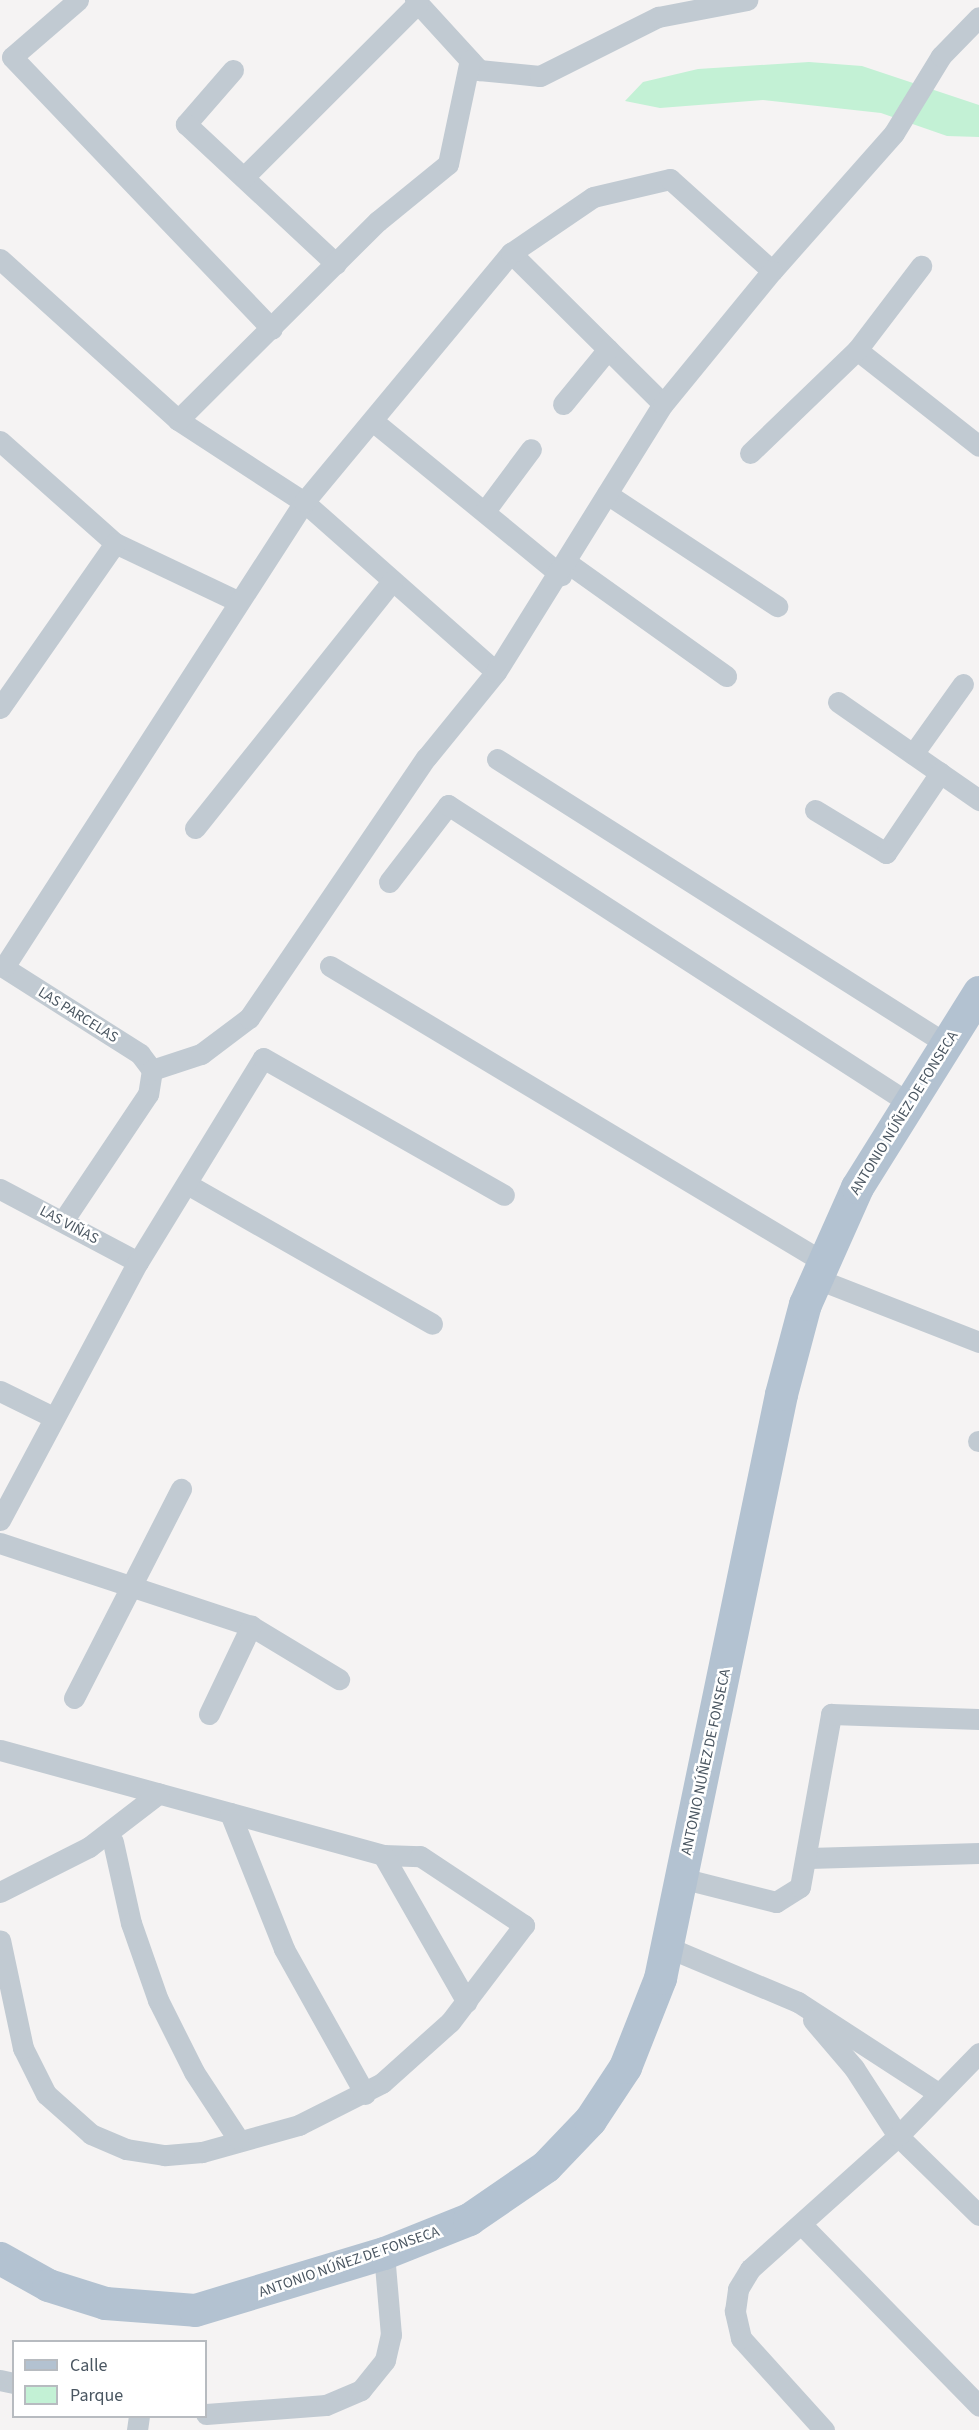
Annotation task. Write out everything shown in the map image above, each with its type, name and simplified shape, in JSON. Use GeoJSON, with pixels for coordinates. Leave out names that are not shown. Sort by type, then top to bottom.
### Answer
{"type":"FeatureCollection","features":[{"type":"Feature","properties":{"kind":"main road","name":"ANTONIO NÚÑEZ DE FONSECA"},"geometry":{"type":"LineString","coordinates":[[0,2258],[86,2298],[135,2309],[195,2310],[384,2253],[495,2204],[569,2144],[625,2067],[651,2009],[681,1878],[781,1394],[818,1269],[857,1187],[909,1102],[948,1045],[979,992]]}},
{"type":"Feature","properties":{"kind":"street"},"geometry":{"type":"LineString","coordinates":[[78,0],[12,57],[272,329]]}},
{"type":"Feature","properties":{"kind":"street"},"geometry":{"type":"LineString","coordinates":[[244,177],[416,2],[479,70],[540,76],[658,17],[747,0]]}},
{"type":"Feature","properties":{"kind":"street"},"geometry":{"type":"LineString","coordinates":[[63,1221],[148,1094],[152,1070],[201,1054],[249,1018],[426,758],[496,672],[565,569],[607,494],[663,405],[772,270],[894,133],[941,56],[979,17]]}},
{"type":"Feature","properties":{"kind":"street"},"geometry":{"type":"LineString","coordinates":[[178,420],[378,221],[448,164],[470,60]]}},
{"type":"Feature","properties":{"kind":"street"},"geometry":{"type":"LineString","coordinates":[[233,70],[186,124],[336,264]]}},
{"type":"Feature","properties":{"kind":"street"},"geometry":{"type":"LineString","coordinates":[[2,966],[304,502],[374,422],[511,253],[592,197],[670,179],[772,270]]}},
{"type":"Feature","properties":{"kind":"street"},"geometry":{"type":"LineString","coordinates":[[511,253],[663,405]]}},
{"type":"Feature","properties":{"kind":"street"},"geometry":{"type":"LineString","coordinates":[[0,259],[178,420],[304,502],[496,672]]}},
{"type":"Feature","properties":{"kind":"street"},"geometry":{"type":"LineString","coordinates":[[750,453],[857,350],[921,266]]}},
{"type":"Feature","properties":{"kind":"street"},"geometry":{"type":"LineString","coordinates":[[563,404],[608,349]]}},
{"type":"Feature","properties":{"kind":"street"},"geometry":{"type":"LineString","coordinates":[[857,350],[979,446]]}},
{"type":"Feature","properties":{"kind":"street"},"geometry":{"type":"LineString","coordinates":[[374,422],[484,511],[565,569],[726,676]]}},
{"type":"Feature","properties":{"kind":"street"},"geometry":{"type":"LineString","coordinates":[[484,511],[531,449]]}},
{"type":"Feature","properties":{"kind":"street"},"geometry":{"type":"LineString","coordinates":[[2,450],[115,543],[239,602]]}},
{"type":"Feature","properties":{"kind":"street"},"geometry":{"type":"LineString","coordinates":[[607,494],[777,606]]}},
{"type":"Feature","properties":{"kind":"street"},"geometry":{"type":"LineString","coordinates":[[1,705],[115,543]]}},
{"type":"Feature","properties":{"kind":"street"},"geometry":{"type":"LineString","coordinates":[[195,828],[392,580]]}},
{"type":"Feature","properties":{"kind":"street"},"geometry":{"type":"LineString","coordinates":[[913,754],[963,684]]}},
{"type":"Feature","properties":{"kind":"street"},"geometry":{"type":"LineString","coordinates":[[838,702],[979,800]]}},
{"type":"Feature","properties":{"kind":"street"},"geometry":{"type":"LineString","coordinates":[[497,759],[948,1045]]}},
{"type":"Feature","properties":{"kind":"street"},"geometry":{"type":"LineString","coordinates":[[815,810],[886,853],[940,773]]}},
{"type":"Feature","properties":{"kind":"street"},"geometry":{"type":"LineString","coordinates":[[389,882],[448,805],[909,1102]]}},
{"type":"Feature","properties":{"kind":"street","name":"LAS PARCELAS"},"geometry":{"type":"LineString","coordinates":[[2,966],[140,1054],[152,1070]]}},
{"type":"Feature","properties":{"kind":"street"},"geometry":{"type":"LineString","coordinates":[[330,966],[818,1269],[979,1342]]}},
{"type":"Feature","properties":{"kind":"street"},"geometry":{"type":"LineString","coordinates":[[0,1520],[53,1417],[138,1262],[263,1058],[504,1195]]}},
{"type":"Feature","properties":{"kind":"street"},"geometry":{"type":"LineString","coordinates":[[187,1184],[432,1324]]}},
{"type":"Feature","properties":{"kind":"street","name":"LAS VIÑAS"},"geometry":{"type":"LineString","coordinates":[[0,1189],[138,1262]]}},
{"type":"Feature","properties":{"kind":"street"},"geometry":{"type":"LineString","coordinates":[[0,1391],[53,1417]]}},
{"type":"Feature","properties":{"kind":"street"},"geometry":{"type":"LineString","coordinates":[[74,1698],[128,1587],[182,1489]]}},
{"type":"Feature","properties":{"kind":"street"},"geometry":{"type":"LineString","coordinates":[[0,1543],[251,1626],[339,1679]]}},
{"type":"Feature","properties":{"kind":"street"},"geometry":{"type":"LineString","coordinates":[[209,1714],[251,1626]]}},
{"type":"Feature","properties":{"kind":"street"},"geometry":{"type":"LineString","coordinates":[[681,1878],[776,1902],[800,1887],[809,1858],[831,1714],[979,1719]]}},
{"type":"Feature","properties":{"kind":"street"},"geometry":{"type":"LineString","coordinates":[[0,1750],[383,1855],[420,1856],[525,1925],[467,2002],[414,2058],[365,2094],[299,2125],[238,2139],[202,2152],[154,2154],[108,2143],[74,2123],[46,2094],[29,2064],[0,1940]]}},
{"type":"Feature","properties":{"kind":"street"},"geometry":{"type":"LineString","coordinates":[[0,1892],[89,1847],[159,1793]]}},
{"type":"Feature","properties":{"kind":"street"},"geometry":{"type":"LineString","coordinates":[[230,1813],[284,1949],[365,2094]]}},
{"type":"Feature","properties":{"kind":"street"},"geometry":{"type":"LineString","coordinates":[[113,1842],[131,1923],[158,2000],[194,2072],[238,2139]]}},
{"type":"Feature","properties":{"kind":"street"},"geometry":{"type":"LineString","coordinates":[[809,1858],[979,1853]]}},
{"type":"Feature","properties":{"kind":"street"},"geometry":{"type":"LineString","coordinates":[[383,1855],[467,2002]]}},
{"type":"Feature","properties":{"kind":"street"},"geometry":{"type":"LineString","coordinates":[[666,1947],[798,2002],[938,2093]]}},
{"type":"Feature","properties":{"kind":"street"},"geometry":{"type":"LineString","coordinates":[[798,2002],[854,2068],[898,2136],[979,2215]]}},
{"type":"Feature","properties":{"kind":"street"},"geometry":{"type":"LineString","coordinates":[[824,2430],[748,2349],[735,2311],[738,2289],[750,2269],[802,2225],[898,2136],[979,2053]]}},
{"type":"Feature","properties":{"kind":"street"},"geometry":{"type":"LineString","coordinates":[[802,2225],[979,2406]]}},
{"type":"Feature","properties":{"kind":"street"},"geometry":{"type":"LineString","coordinates":[[207,2414],[326,2405],[361,2390],[378,2371],[389,2348],[384,2253]]}},
{"type":"Feature","properties":{"kind":"green space"},"geometry":{"type":"Polygon","coordinates":[[[809,62],[862,66],[979,105],[979,137],[947,136],[881,113],[763,100],[660,108],[625,101],[643,82],[698,69],[809,62]]]}}]}
